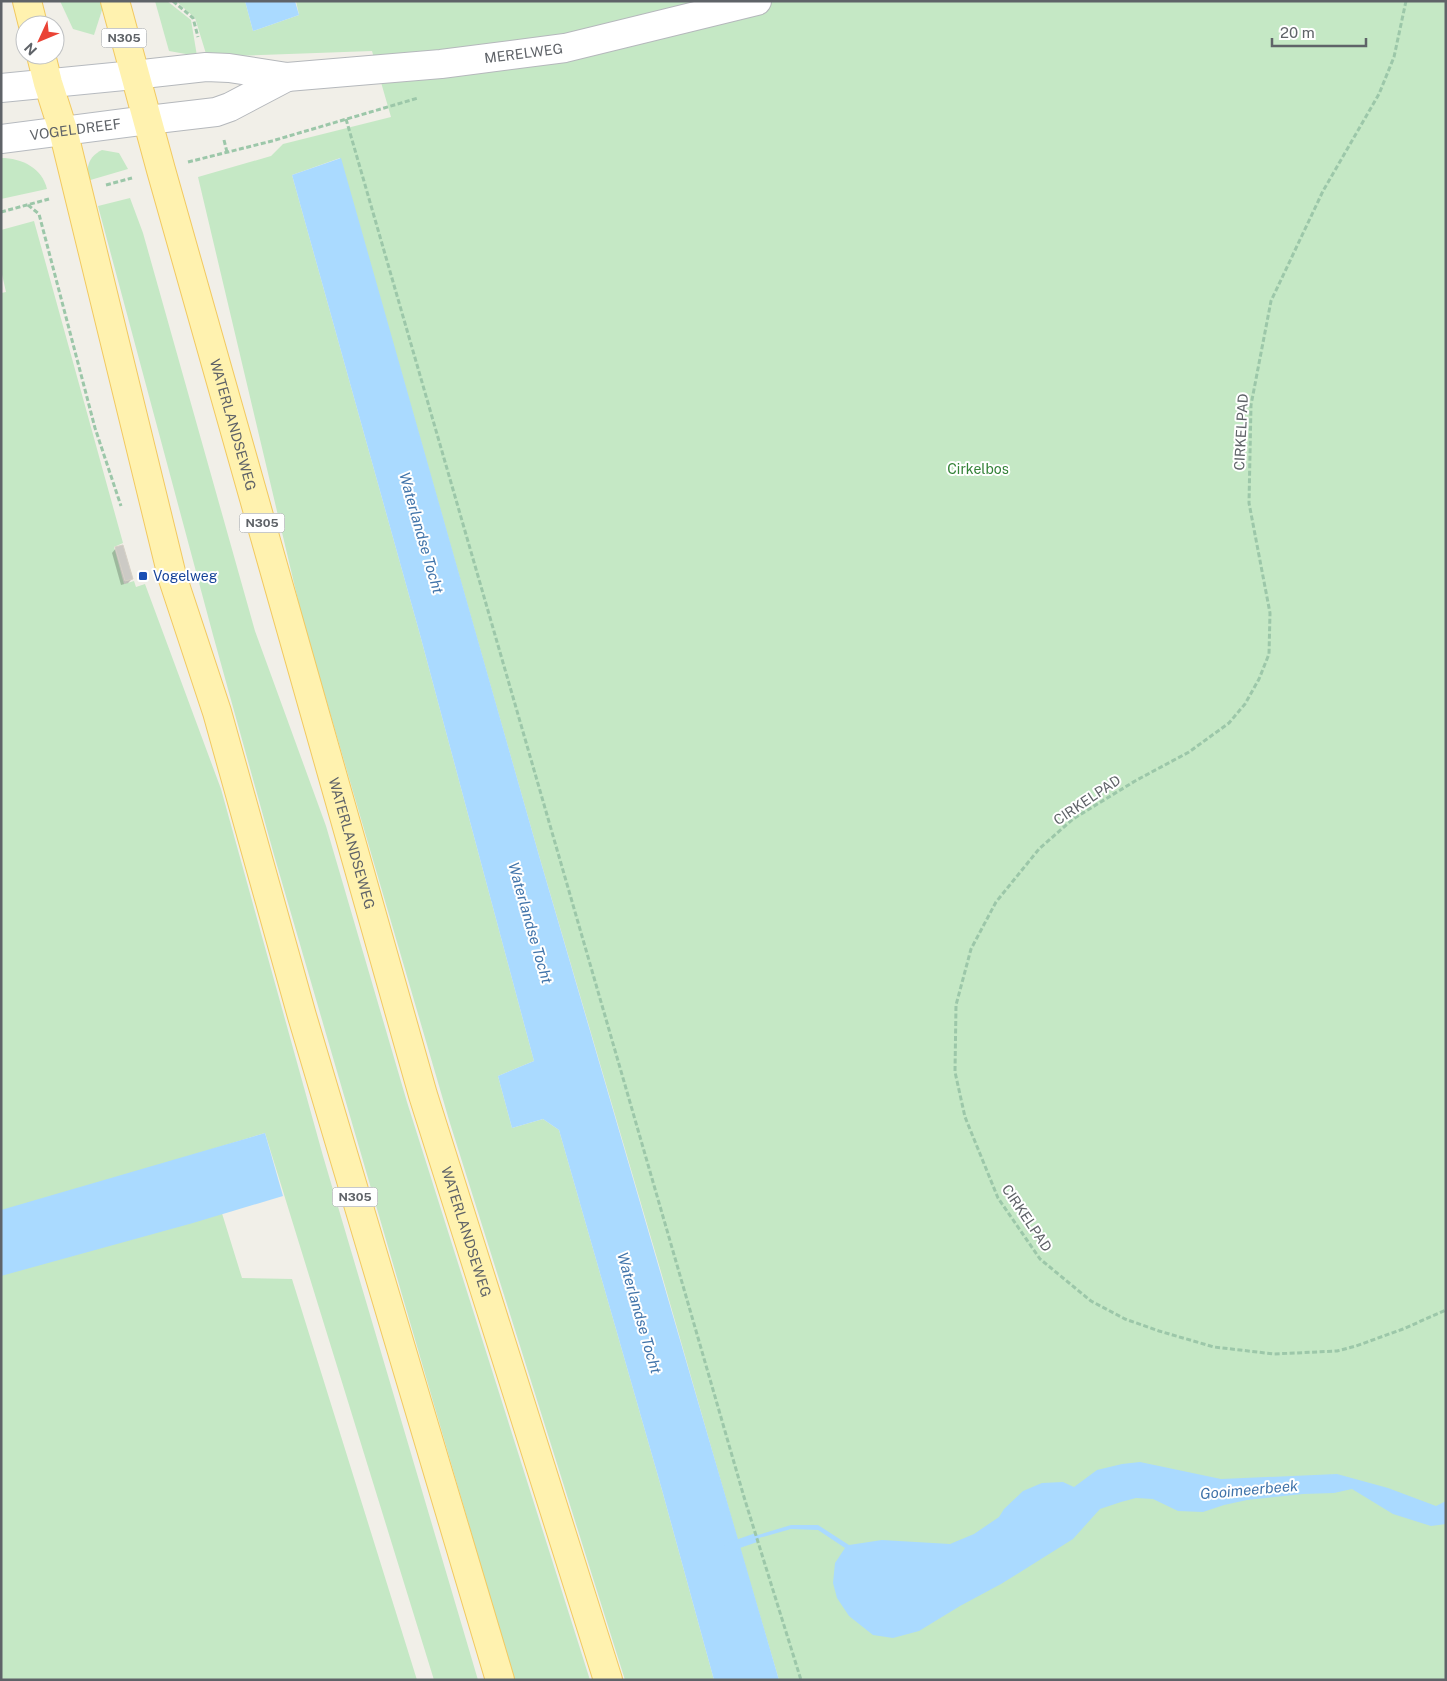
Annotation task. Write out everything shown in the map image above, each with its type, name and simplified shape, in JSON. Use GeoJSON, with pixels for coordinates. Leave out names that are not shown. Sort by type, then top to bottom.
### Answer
{"type":"FeatureCollection","features":[{"type":"Feature","properties":{"kind":"main road"},"geometry":{"type":"LineString","coordinates":[[27,1],[30,15]]}},
{"type":"Feature","properties":{"kind":"main road","name":"WATERLANDSEWEG"},"geometry":{"type":"LineString","coordinates":[[114,1],[423,1096],[608,1680]]}},
{"type":"Feature","properties":{"kind":"main road","name":"N305"},"geometry":{"type":"LineString","coordinates":[[43,65],[63,130],[172,576],[217,712],[308,1035],[500,1680]]}},
{"type":"Feature","properties":{"kind":"street","name":"MERELWEG"},"geometry":{"type":"LineString","coordinates":[[134,75],[206,67],[287,77],[441,64],[565,48],[757,1]]}},
{"type":"Feature","properties":{"kind":"street"},"geometry":{"type":"LineString","coordinates":[[1,88],[134,75]]}},
{"type":"Feature","properties":{"kind":"street","name":"MERELWEG"},"geometry":{"type":"LineString","coordinates":[[148,120],[216,112],[230,107],[287,77]]}},
{"type":"Feature","properties":{"kind":"street","name":"VOGELDREEF"},"geometry":{"type":"LineString","coordinates":[[1,139],[148,120]]}},
{"type":"Feature","properties":{"kind":"path","name":"CIRKELPAD"},"geometry":{"type":"LineString","coordinates":[[1406,1],[1394,57],[1379,94],[1324,191],[1270,301],[1251,405],[1249,502],[1270,612],[1269,654],[1259,679],[1245,704],[1229,723],[1189,752],[1135,781],[1072,819],[1039,849],[996,902],[971,950],[956,1005],[955,1072],[965,1117],[998,1198],[1040,1259],[1091,1301],[1125,1319],[1214,1347],[1274,1354],[1338,1351],[1403,1329],[1446,1310]]}},
{"type":"Feature","properties":{"kind":"path"},"geometry":{"type":"LineString","coordinates":[[161,170],[272,141],[424,96]]}},
{"type":"Feature","properties":{"kind":"path"},"geometry":{"type":"LineString","coordinates":[[346,118],[741,1488],[801,1680]]}},
{"type":"Feature","properties":{"kind":"path"},"geometry":{"type":"LineString","coordinates":[[28,204],[39,214],[95,428],[121,506]]}},
{"type":"Feature","properties":{"kind":"green space"},"geometry":{"type":"Polygon","coordinates":[[[60,1],[101,1],[103,7],[94,35],[73,29],[60,1]]]}},
{"type":"Feature","properties":{"kind":"green space"},"geometry":{"type":"Polygon","coordinates":[[[155,1],[167,1],[191,20],[197,56],[169,51],[155,1]]]}},
{"type":"Feature","properties":{"kind":"green space","name":"Cirkelbos"},"geometry":{"type":"Polygon","coordinates":[[[176,1],[245,1],[253,31],[299,15],[296,1],[1446,1],[1446,1680],[779,1680],[739,1545],[755,1539],[754,1537],[738,1541],[540,859],[340,158],[292,175],[419,631],[534,1061],[498,1076],[512,1128],[543,1119],[559,1130],[714,1680],[625,1680],[449,1120],[302,617],[198,177],[271,156],[283,144],[391,117],[372,51],[207,57],[195,18],[176,1]]]}},
{"type":"Feature","properties":{"kind":"green space"},"geometry":{"type":"Polygon","coordinates":[[[102,150],[119,153],[128,169],[87,181],[89,162],[102,150]]]}},
{"type":"Feature","properties":{"kind":"green space"},"geometry":{"type":"Polygon","coordinates":[[[1,158],[23,162],[36,170],[41,175],[47,189],[1,199],[1,158]]]}},
{"type":"Feature","properties":{"kind":"green space"},"geometry":{"type":"Polygon","coordinates":[[[130,198],[143,233],[255,631],[326,826],[407,1102],[590,1680],[515,1680],[274,855],[98,206],[130,198]]]}},
{"type":"Feature","properties":{"kind":"green space"},"geometry":{"type":"Polygon","coordinates":[[[34,221],[123,543],[114,547],[124,584],[134,581],[136,587],[145,584],[221,789],[323,1156],[478,1680],[434,1680],[265,1133],[203,1152],[242,1278],[292,1279],[417,1680],[1,1680],[1,293],[6,292],[1,270],[1,230],[34,221]]]}},
{"type":"Feature","properties":{"kind":"water"},"geometry":{"type":"Polygon","coordinates":[[[245,1],[295,1],[299,15],[253,31],[245,1]]]}},
{"type":"Feature","properties":{"kind":"water","name":"Waterlandse Tocht"},"geometry":{"type":"Polygon","coordinates":[[[341,158],[540,859],[779,1680],[714,1680],[559,1130],[543,1119],[512,1128],[498,1076],[534,1061],[419,631],[292,175],[341,158]]]}},
{"type":"Feature","properties":{"kind":"water"},"geometry":{"type":"Polygon","coordinates":[[[265,1133],[283,1196],[1,1276],[1,1210],[265,1133]]]}},
{"type":"Feature","properties":{"kind":"water"},"geometry":{"type":"Polygon","coordinates":[[[1140,1462],[1221,1479],[1337,1474],[1388,1488],[1436,1506],[1446,1501],[1446,1524],[1431,1526],[1393,1514],[1352,1489],[1334,1493],[1247,1500],[1203,1512],[1178,1511],[1153,1499],[1136,1498],[1100,1509],[1073,1539],[1001,1584],[919,1631],[893,1638],[873,1635],[849,1616],[837,1598],[833,1583],[835,1563],[845,1548],[818,1530],[791,1529],[759,1538],[758,1535],[791,1525],[818,1525],[849,1545],[882,1540],[950,1544],[974,1534],[999,1517],[1004,1509],[1023,1491],[1042,1483],[1063,1482],[1074,1487],[1097,1470],[1140,1462]]]}},
{"type":"Feature","properties":{"kind":"building"},"geometry":{"type":"Polygon","coordinates":[[[123,545],[133,579],[125,581],[115,547],[123,545]]]}},
{"type":"Feature","properties":{"kind":"waterway","name":"Gooimeerbeek"},"geometry":{"type":"LineString","coordinates":[[729,1547],[755,1538]]}},
{"type":"Feature","properties":{"kind":"place","name":"Vogelweg"},"geometry":{"type":"Point","coordinates":[143,576]}}]}
